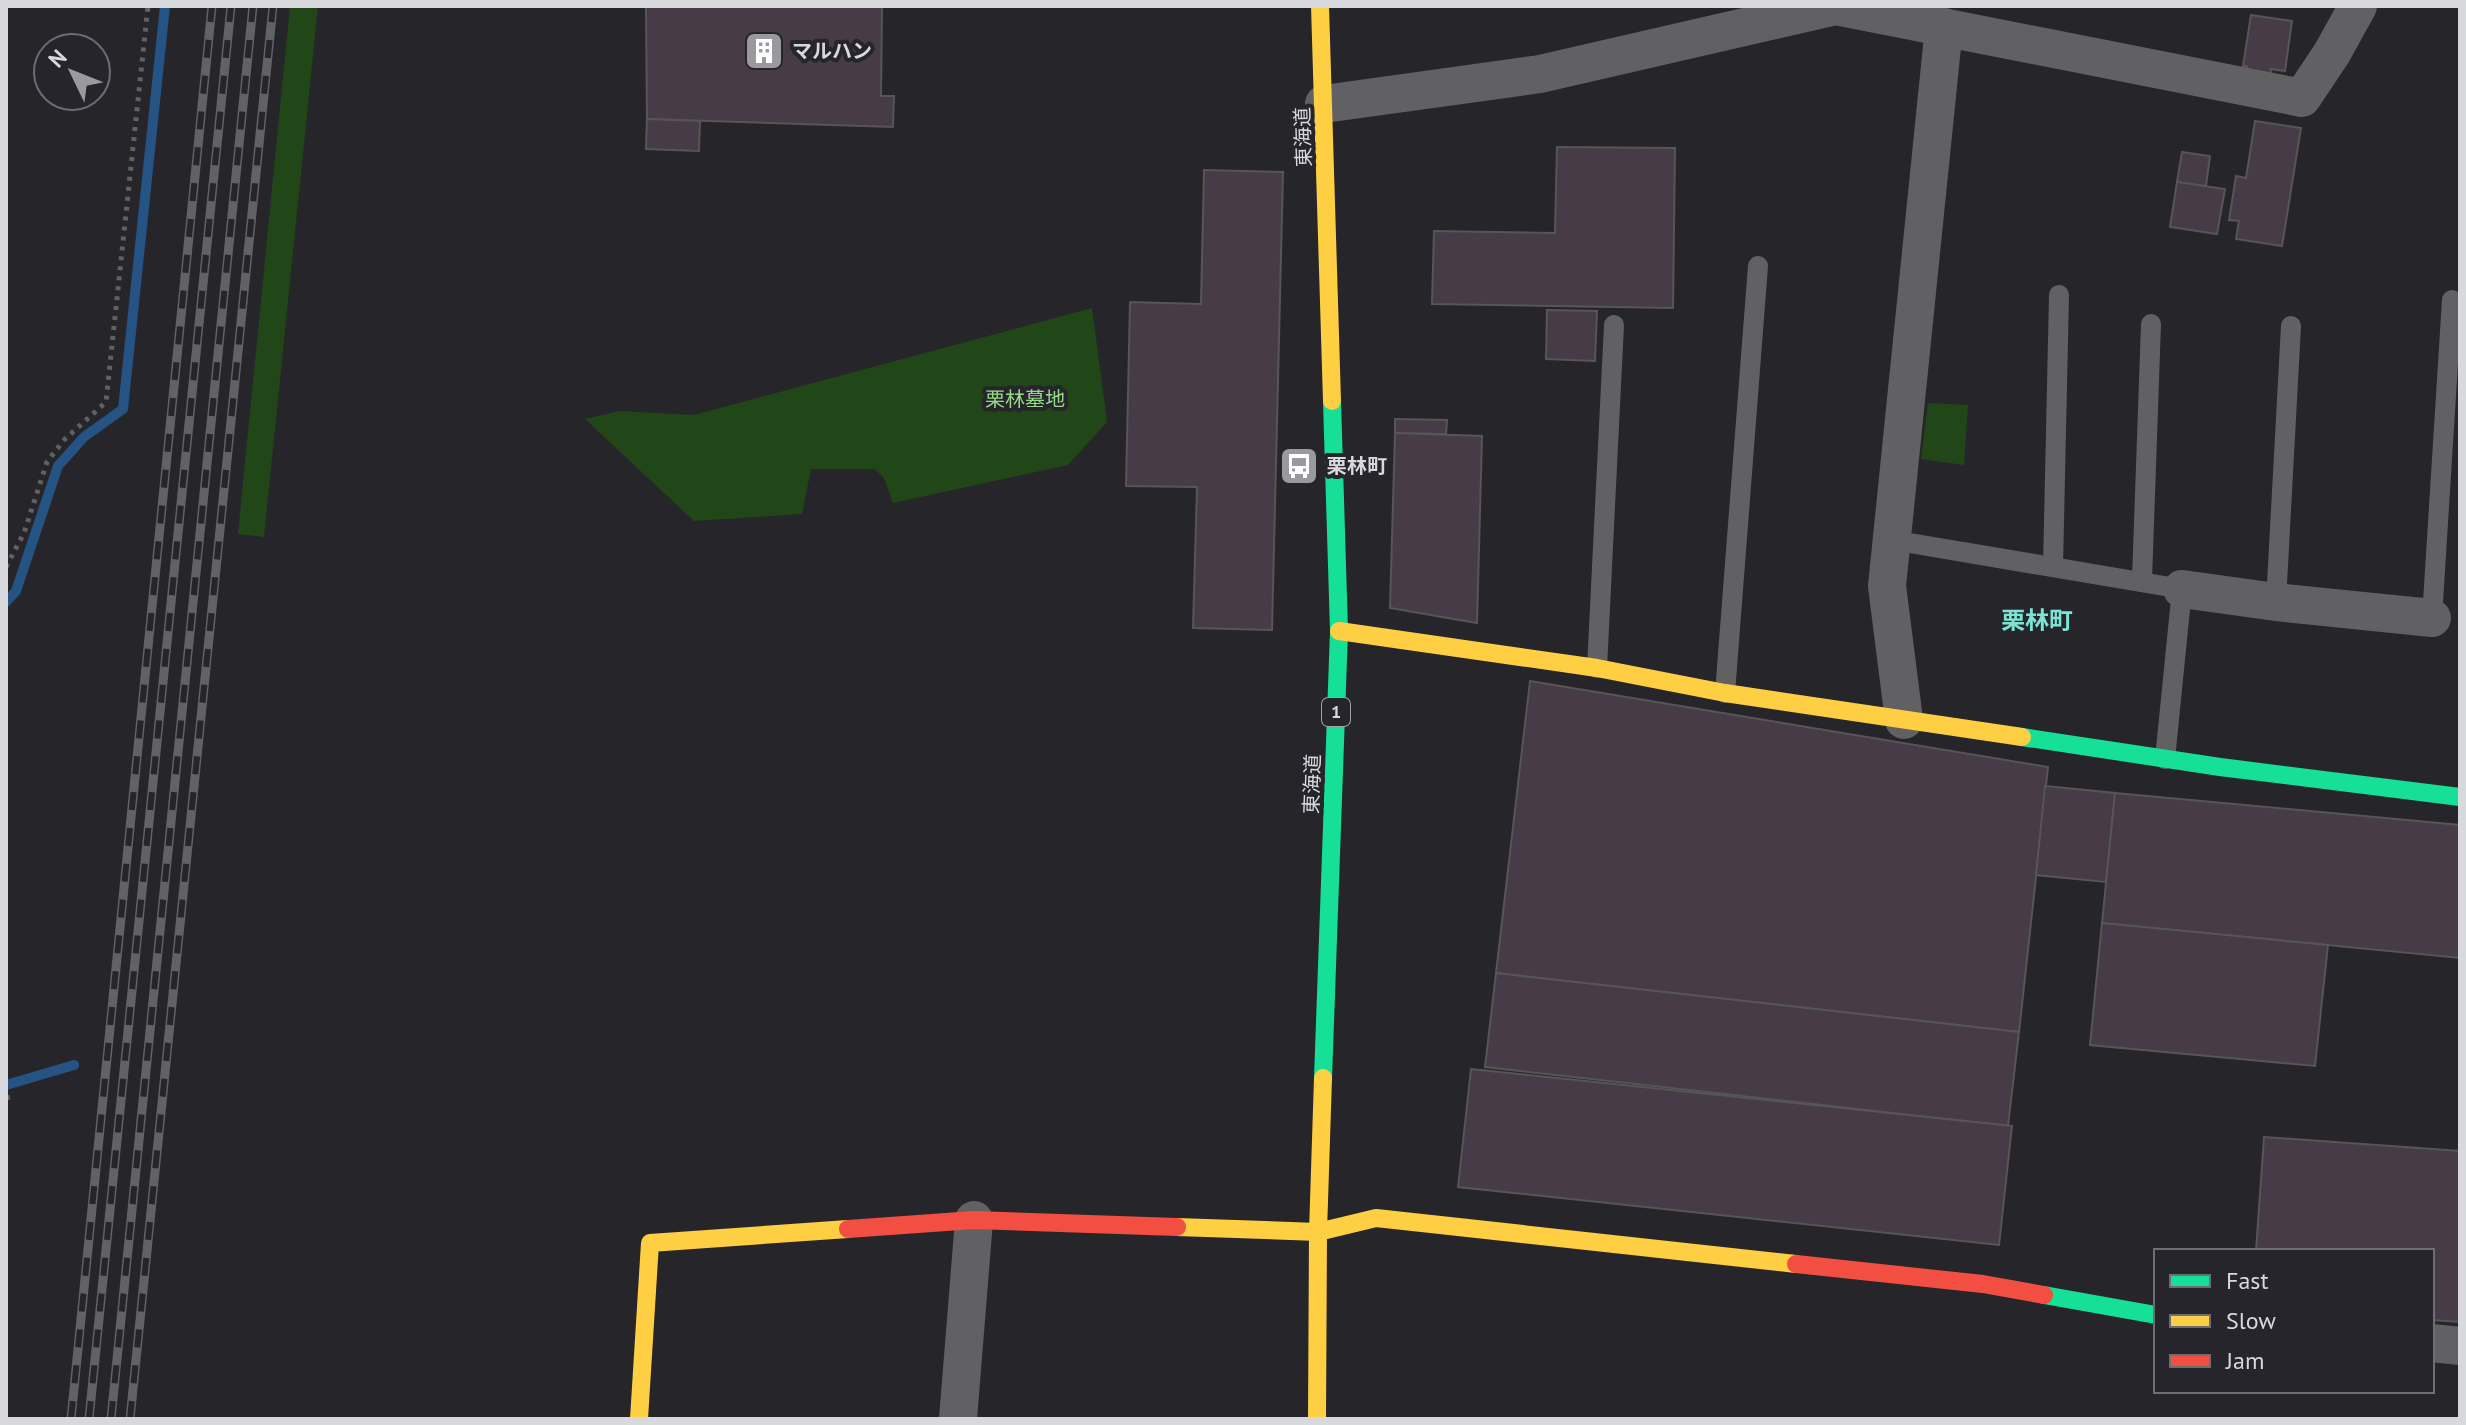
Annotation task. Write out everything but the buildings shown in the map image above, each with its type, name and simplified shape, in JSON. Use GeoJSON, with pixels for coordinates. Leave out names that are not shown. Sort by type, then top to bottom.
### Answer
{"type":"FeatureCollection","features":[{"type":"Feature","properties":{"kind":"main road","name":"東海道"},"geometry":{"type":"LineString","coordinates":[[1317,1419],[1318,1232],[1339,631],[1320,6]]}},
{"type":"Feature","properties":{"kind":"main road"},"geometry":{"type":"LineString","coordinates":[[1339,631],[1597,668],[1725,693],[2165,759],[2460,797]]}},
{"type":"Feature","properties":{"kind":"main road"},"geometry":{"type":"LineString","coordinates":[[639,1419],[650,1243],[974,1220],[1318,1232],[1376,1218],[1983,1284],[2154,1315]]}},
{"type":"Feature","properties":{"kind":"street"},"geometry":{"type":"LineString","coordinates":[[1324,104],[1540,74],[1836,6],[2302,98],[2358,6]]}},
{"type":"Feature","properties":{"kind":"street"},"geometry":{"type":"LineString","coordinates":[[1904,720],[1887,586],[1944,27]]}},
{"type":"Feature","properties":{"kind":"street"},"geometry":{"type":"LineString","coordinates":[[2182,589],[2432,618]]}},
{"type":"Feature","properties":{"kind":"street"},"geometry":{"type":"LineString","coordinates":[[958,1419],[974,1220]]}},
{"type":"Feature","properties":{"kind":"street"},"geometry":{"type":"LineString","coordinates":[[2434,1343],[2460,1346]]}},
{"type":"Feature","properties":{"kind":"lane"},"geometry":{"type":"LineString","coordinates":[[1725,693],[1758,266]]}},
{"type":"Feature","properties":{"kind":"lane"},"geometry":{"type":"LineString","coordinates":[[2053,567],[2059,295]]}},
{"type":"Feature","properties":{"kind":"lane"},"geometry":{"type":"LineString","coordinates":[[2432,618],[2452,300]]}},
{"type":"Feature","properties":{"kind":"lane"},"geometry":{"type":"LineString","coordinates":[[2142,580],[2151,324]]}},
{"type":"Feature","properties":{"kind":"lane"},"geometry":{"type":"LineString","coordinates":[[1597,668],[1614,325]]}},
{"type":"Feature","properties":{"kind":"lane"},"geometry":{"type":"LineString","coordinates":[[2276,602],[2291,326]]}},
{"type":"Feature","properties":{"kind":"lane"},"geometry":{"type":"LineString","coordinates":[[1892,540],[2182,589],[2165,759]]}},
{"type":"Feature","properties":{"kind":"path"},"geometry":{"type":"LineString","coordinates":[[6,567],[24,533],[47,462],[64,440],[106,402],[148,6]]}},
{"type":"Feature","properties":{"kind":"path"},"geometry":{"type":"LineString","coordinates":[[6,1098],[15,1096]]}},
{"type":"Feature","properties":{"kind":"green space"},"geometry":{"type":"Polygon","coordinates":[[[290,6],[318,6],[264,537],[238,534],[290,6]]]}},
{"type":"Feature","properties":{"kind":"green space","name":"栗林墓地"},"geometry":{"type":"Polygon","coordinates":[[[1092,308],[1107,422],[1068,465],[893,503],[884,478],[875,469],[811,469],[802,514],[694,521],[585,419],[619,411],[694,415],[1092,308]]]}},
{"type":"Feature","properties":{"kind":"green space"},"geometry":{"type":"Polygon","coordinates":[[[1928,403],[1968,405],[1964,465],[1921,459],[1928,403]]]}},
{"type":"Feature","properties":{"kind":"waterway"},"geometry":{"type":"LineString","coordinates":[[6,602],[16,591],[58,466],[84,437],[123,409],[165,6]]}},
{"type":"Feature","properties":{"kind":"waterway"},"geometry":{"type":"LineString","coordinates":[[6,1085],[74,1065]]}},
{"type":"Feature","properties":{"kind":"railway"},"geometry":{"type":"LineString","coordinates":[[71,1419],[212,6]]}},
{"type":"Feature","properties":{"kind":"railway"},"geometry":{"type":"LineString","coordinates":[[89,1419],[231,6]]}},
{"type":"Feature","properties":{"kind":"railway"},"geometry":{"type":"LineString","coordinates":[[111,1419],[253,6]]}},
{"type":"Feature","properties":{"kind":"railway"},"geometry":{"type":"LineString","coordinates":[[130,1419],[273,6]]}},
{"type":"Feature","properties":{"kind":"traffic: fast"},"geometry":{"type":"LineString","coordinates":[[1323,1078],[1339,631],[1332,401]]}},
{"type":"Feature","properties":{"kind":"traffic: fast"},"geometry":{"type":"LineString","coordinates":[[2022,737],[2220,767],[2460,797]]}},
{"type":"Feature","properties":{"kind":"traffic: fast"},"geometry":{"type":"LineString","coordinates":[[2044,1295],[2154,1315]]}},
{"type":"Feature","properties":{"kind":"traffic: slow"},"geometry":{"type":"LineString","coordinates":[[1320,6],[1332,401]]}},
{"type":"Feature","properties":{"kind":"traffic: slow"},"geometry":{"type":"LineString","coordinates":[[1339,631],[1597,668],[1725,693],[2022,737]]}},
{"type":"Feature","properties":{"kind":"traffic: slow"},"geometry":{"type":"LineString","coordinates":[[1317,1419],[1323,1078]]}},
{"type":"Feature","properties":{"kind":"traffic: slow"},"geometry":{"type":"LineString","coordinates":[[1177,1227],[1318,1232],[1376,1218],[1796,1264]]}},
{"type":"Feature","properties":{"kind":"traffic: slow"},"geometry":{"type":"LineString","coordinates":[[639,1419],[650,1243],[848,1229]]}},
{"type":"Feature","properties":{"kind":"traffic: jam"},"geometry":{"type":"LineString","coordinates":[[848,1229],[974,1220],[1177,1227]]}},
{"type":"Feature","properties":{"kind":"traffic: jam"},"geometry":{"type":"LineString","coordinates":[[1796,1264],[1983,1284],[2044,1295]]}},
{"type":"Feature","properties":{"kind":"place","name":"マルハン"},"geometry":{"type":"Point","coordinates":[764,51]}},
{"type":"Feature","properties":{"kind":"place","name":"栗林町"},"geometry":{"type":"Point","coordinates":[1299,466]}},
{"type":"Feature","properties":{"kind":"district","name":"栗林町"},"geometry":{"type":"Point","coordinates":[2037,621]}}]}
